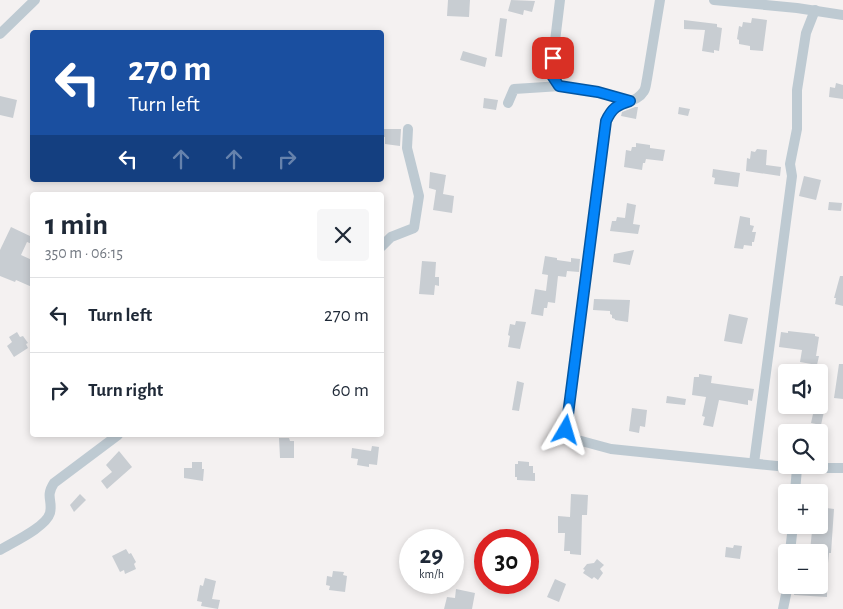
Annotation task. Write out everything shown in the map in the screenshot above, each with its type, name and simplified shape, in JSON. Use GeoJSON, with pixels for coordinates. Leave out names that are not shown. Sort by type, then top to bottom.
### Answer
{"type":"FeatureCollection","features":[{"type":"Feature","properties":{"kind":"street"},"geometry":{"type":"LineString","coordinates":[[0,34],[35,0]]}},
{"type":"Feature","properties":{"kind":"street"},"geometry":{"type":"LineString","coordinates":[[560,0],[551,74],[559,86],[562,86]]}},
{"type":"Feature","properties":{"kind":"street"},"geometry":{"type":"LineString","coordinates":[[660,0],[644,91],[637,98],[616,106],[610,111],[606,121],[566,430],[574,439],[611,449],[778,466]]}},
{"type":"Feature","properties":{"kind":"street"},"geometry":{"type":"LineString","coordinates":[[714,0],[797,4],[815,10],[843,15]]}},
{"type":"Feature","properties":{"kind":"street"},"geometry":{"type":"LineString","coordinates":[[754,463],[792,176],[790,164],[797,129],[797,90],[806,33],[815,10]]}},
{"type":"Feature","properties":{"kind":"street"},"geometry":{"type":"LineString","coordinates":[[508,103],[514,88],[562,86],[598,92],[630,101]]}},
{"type":"Feature","properties":{"kind":"street"},"geometry":{"type":"LineString","coordinates":[[384,244],[390,237],[414,228],[419,196],[407,148],[408,129]]}},
{"type":"Feature","properties":{"kind":"street"},"geometry":{"type":"LineString","coordinates":[[0,550],[45,522],[50,514],[49,490],[54,483],[115,437]]}},
{"type":"Feature","properties":{"kind":"street"},"geometry":{"type":"LineString","coordinates":[[828,468],[843,468]]}},
{"type":"Feature","properties":{"kind":"street"},"geometry":{"type":"LineString","coordinates":[[784,609],[786,594]]}},
{"type":"Feature","properties":{"kind":"building"},"geometry":{"type":"Polygon","coordinates":[[[448,0],[470,0],[469,17],[447,16],[448,0]]]}},
{"type":"Feature","properties":{"kind":"building"},"geometry":{"type":"Polygon","coordinates":[[[511,0],[535,1],[532,12],[524,10],[523,15],[508,11],[511,0]]]}},
{"type":"Feature","properties":{"kind":"building"},"geometry":{"type":"Polygon","coordinates":[[[500,18],[507,19],[502,57],[495,56],[500,18]]]}},
{"type":"Feature","properties":{"kind":"building"},"geometry":{"type":"Polygon","coordinates":[[[752,18],[767,20],[763,51],[750,50],[750,46],[739,44],[737,39],[739,26],[742,27],[743,22],[751,23],[752,18]]]}},
{"type":"Feature","properties":{"kind":"building"},"geometry":{"type":"Polygon","coordinates":[[[684,20],[717,24],[717,27],[722,28],[719,51],[714,50],[714,53],[702,51],[705,30],[684,29],[684,20]]]}},
{"type":"Feature","properties":{"kind":"building"},"geometry":{"type":"Polygon","coordinates":[[[463,51],[487,58],[485,67],[460,60],[463,51]]]}},
{"type":"Feature","properties":{"kind":"building"},"geometry":{"type":"Polygon","coordinates":[[[836,83],[843,85],[843,99],[829,97],[830,87],[835,88],[836,83]]]}},
{"type":"Feature","properties":{"kind":"building"},"geometry":{"type":"Polygon","coordinates":[[[0,96],[17,100],[13,118],[0,115],[0,96]]]}},
{"type":"Feature","properties":{"kind":"building"},"geometry":{"type":"Polygon","coordinates":[[[484,98],[498,100],[496,110],[483,108],[484,98]]]}},
{"type":"Feature","properties":{"kind":"building"},"geometry":{"type":"Polygon","coordinates":[[[638,107],[636,119],[621,116],[622,112],[638,107]]]}},
{"type":"Feature","properties":{"kind":"building"},"geometry":{"type":"Polygon","coordinates":[[[679,107],[690,109],[688,116],[678,114],[679,107]]]}},
{"type":"Feature","properties":{"kind":"building"},"geometry":{"type":"Polygon","coordinates":[[[384,129],[401,129],[400,146],[385,144],[384,129]]]}},
{"type":"Feature","properties":{"kind":"building"},"geometry":{"type":"Polygon","coordinates":[[[636,143],[650,145],[650,148],[665,150],[663,161],[646,159],[642,170],[624,167],[626,150],[631,151],[632,147],[636,147],[636,143]]]}},
{"type":"Feature","properties":{"kind":"building"},"geometry":{"type":"Polygon","coordinates":[[[757,149],[767,150],[766,165],[781,167],[780,176],[746,171],[747,158],[750,159],[751,151],[755,152],[757,149]]]}},
{"type":"Feature","properties":{"kind":"building"},"geometry":{"type":"Polygon","coordinates":[[[713,169],[740,173],[738,187],[714,184],[715,178],[712,177],[713,169]]]}},
{"type":"Feature","properties":{"kind":"building"},"geometry":{"type":"Polygon","coordinates":[[[430,172],[446,175],[443,194],[454,196],[452,213],[433,210],[436,190],[429,188],[430,172]]]}},
{"type":"Feature","properties":{"kind":"building"},"geometry":{"type":"Polygon","coordinates":[[[804,176],[821,180],[816,200],[799,196],[804,176]]]}},
{"type":"Feature","properties":{"kind":"building"},"geometry":{"type":"Polygon","coordinates":[[[829,202],[842,203],[841,211],[828,210],[829,202]]]}},
{"type":"Feature","properties":{"kind":"building"},"geometry":{"type":"Polygon","coordinates":[[[627,203],[636,205],[633,224],[640,225],[638,234],[610,231],[612,221],[616,221],[617,217],[625,218],[627,203]]]}},
{"type":"Feature","properties":{"kind":"building"},"geometry":{"type":"Polygon","coordinates":[[[740,216],[750,218],[750,225],[754,226],[752,232],[756,232],[752,246],[744,245],[743,249],[734,248],[740,216]]]}},
{"type":"Feature","properties":{"kind":"building"},"geometry":{"type":"Polygon","coordinates":[[[11,227],[30,236],[30,243],[27,242],[21,255],[30,259],[30,286],[0,276],[0,250],[11,227]]]}},
{"type":"Feature","properties":{"kind":"building"},"geometry":{"type":"Polygon","coordinates":[[[634,250],[630,265],[613,262],[614,254],[634,250]]]}},
{"type":"Feature","properties":{"kind":"building"},"geometry":{"type":"Polygon","coordinates":[[[545,256],[571,262],[571,258],[580,259],[579,272],[567,271],[566,277],[558,276],[555,303],[548,302],[547,308],[544,308],[543,316],[531,314],[535,289],[546,291],[548,275],[542,274],[545,256]]]}},
{"type":"Feature","properties":{"kind":"building"},"geometry":{"type":"Polygon","coordinates":[[[422,261],[436,262],[435,277],[439,277],[439,286],[435,285],[434,295],[419,294],[422,261]]]}},
{"type":"Feature","properties":{"kind":"building"},"geometry":{"type":"Polygon","coordinates":[[[840,276],[843,276],[843,306],[835,304],[836,298],[834,298],[840,276]]]}},
{"type":"Feature","properties":{"kind":"building"},"geometry":{"type":"Polygon","coordinates":[[[594,299],[630,300],[628,322],[615,320],[612,318],[610,311],[593,310],[594,299]]]}},
{"type":"Feature","properties":{"kind":"building"},"geometry":{"type":"Polygon","coordinates":[[[729,314],[748,318],[742,344],[724,341],[729,314]]]}},
{"type":"Feature","properties":{"kind":"building"},"geometry":{"type":"Polygon","coordinates":[[[516,321],[526,322],[520,349],[508,347],[510,324],[515,325],[516,321]]]}},
{"type":"Feature","properties":{"kind":"building"},"geometry":{"type":"Polygon","coordinates":[[[788,331],[815,334],[815,336],[819,337],[816,356],[819,356],[817,364],[800,362],[802,350],[779,347],[781,332],[788,333],[788,331]]]}},
{"type":"Feature","properties":{"kind":"building"},"geometry":{"type":"Polygon","coordinates":[[[17,332],[28,343],[26,344],[28,348],[14,357],[7,346],[12,342],[9,337],[17,332]]]}},
{"type":"Feature","properties":{"kind":"building"},"geometry":{"type":"Polygon","coordinates":[[[839,364],[843,364],[843,399],[834,398],[839,364]]]}},
{"type":"Feature","properties":{"kind":"building"},"geometry":{"type":"Polygon","coordinates":[[[699,374],[712,376],[711,383],[754,389],[752,401],[748,400],[748,405],[719,400],[713,427],[703,425],[705,417],[702,416],[706,397],[692,395],[694,377],[699,377],[699,374]]]}},
{"type":"Feature","properties":{"kind":"building"},"geometry":{"type":"Polygon","coordinates":[[[517,381],[524,383],[519,411],[512,410],[517,381]]]}},
{"type":"Feature","properties":{"kind":"building"},"geometry":{"type":"Polygon","coordinates":[[[667,396],[686,399],[685,405],[666,403],[667,396]]]}},
{"type":"Feature","properties":{"kind":"building"},"geometry":{"type":"Polygon","coordinates":[[[632,408],[647,410],[645,427],[640,426],[639,433],[629,431],[632,408]]]}},
{"type":"Feature","properties":{"kind":"building"},"geometry":{"type":"Polygon","coordinates":[[[813,414],[823,414],[821,424],[811,423],[813,414]]]}},
{"type":"Feature","properties":{"kind":"building"},"geometry":{"type":"Polygon","coordinates":[[[279,438],[289,438],[290,441],[294,441],[294,458],[280,458],[279,438]]]}},
{"type":"Feature","properties":{"kind":"building"},"geometry":{"type":"Polygon","coordinates":[[[372,446],[379,447],[377,465],[369,464],[369,467],[357,465],[358,459],[351,458],[352,448],[371,451],[372,446]]]}},
{"type":"Feature","properties":{"kind":"building"},"geometry":{"type":"Polygon","coordinates":[[[119,451],[132,467],[107,489],[101,481],[112,472],[106,465],[119,451]]]}},
{"type":"Feature","properties":{"kind":"building"},"geometry":{"type":"Polygon","coordinates":[[[518,461],[529,462],[529,466],[533,466],[535,481],[517,480],[517,477],[515,477],[515,464],[518,464],[518,461]]]}},
{"type":"Feature","properties":{"kind":"building"},"geometry":{"type":"Polygon","coordinates":[[[192,462],[202,462],[202,469],[204,469],[203,481],[184,478],[184,468],[192,468],[192,462]]]}},
{"type":"Feature","properties":{"kind":"building"},"geometry":{"type":"Polygon","coordinates":[[[80,494],[86,500],[74,512],[70,505],[80,494]]]}},
{"type":"Feature","properties":{"kind":"building"},"geometry":{"type":"Polygon","coordinates":[[[571,494],[588,495],[587,515],[582,515],[581,555],[570,554],[570,551],[564,551],[565,533],[558,533],[558,516],[570,517],[571,494]]]}},
{"type":"Feature","properties":{"kind":"building"},"geometry":{"type":"Polygon","coordinates":[[[828,508],[834,509],[831,553],[829,553],[828,563],[828,544],[811,544],[812,534],[828,534],[828,508]]]}},
{"type":"Feature","properties":{"kind":"building"},"geometry":{"type":"Polygon","coordinates":[[[734,545],[742,546],[740,559],[725,557],[726,547],[733,548],[734,545]]]}},
{"type":"Feature","properties":{"kind":"building"},"geometry":{"type":"Polygon","coordinates":[[[126,549],[129,554],[131,553],[136,562],[134,564],[136,569],[125,574],[124,570],[120,572],[112,556],[126,549]]]}},
{"type":"Feature","properties":{"kind":"building"},"geometry":{"type":"Polygon","coordinates":[[[597,559],[604,565],[600,569],[603,573],[598,580],[594,577],[592,579],[583,573],[585,570],[583,569],[587,564],[594,563],[597,559]]]}},
{"type":"Feature","properties":{"kind":"building"},"geometry":{"type":"Polygon","coordinates":[[[333,571],[344,572],[343,575],[347,576],[345,592],[329,590],[330,586],[326,585],[327,576],[332,577],[333,571]]]}},
{"type":"Feature","properties":{"kind":"building"},"geometry":{"type":"Polygon","coordinates":[[[205,578],[216,581],[212,599],[220,600],[218,609],[201,606],[202,602],[197,601],[200,585],[203,586],[205,578]]]}},
{"type":"Feature","properties":{"kind":"building"},"geometry":{"type":"Polygon","coordinates":[[[555,579],[566,584],[559,602],[547,597],[555,579]]]}},
{"type":"Feature","properties":{"kind":"building"},"geometry":{"type":"Polygon","coordinates":[[[464,591],[474,593],[472,609],[444,609],[447,597],[455,598],[455,594],[464,594],[464,591]]]}},
{"type":"Feature","properties":{"kind":"building"},"geometry":{"type":"Polygon","coordinates":[[[827,594],[827,597],[794,595],[827,594]]]}},
{"type":"Feature","properties":{"kind":"route"},"geometry":{"type":"LineString","coordinates":[[553,58],[551,74],[559,86],[598,92],[630,101],[616,106],[610,111],[606,121],[566,430]]}}]}
